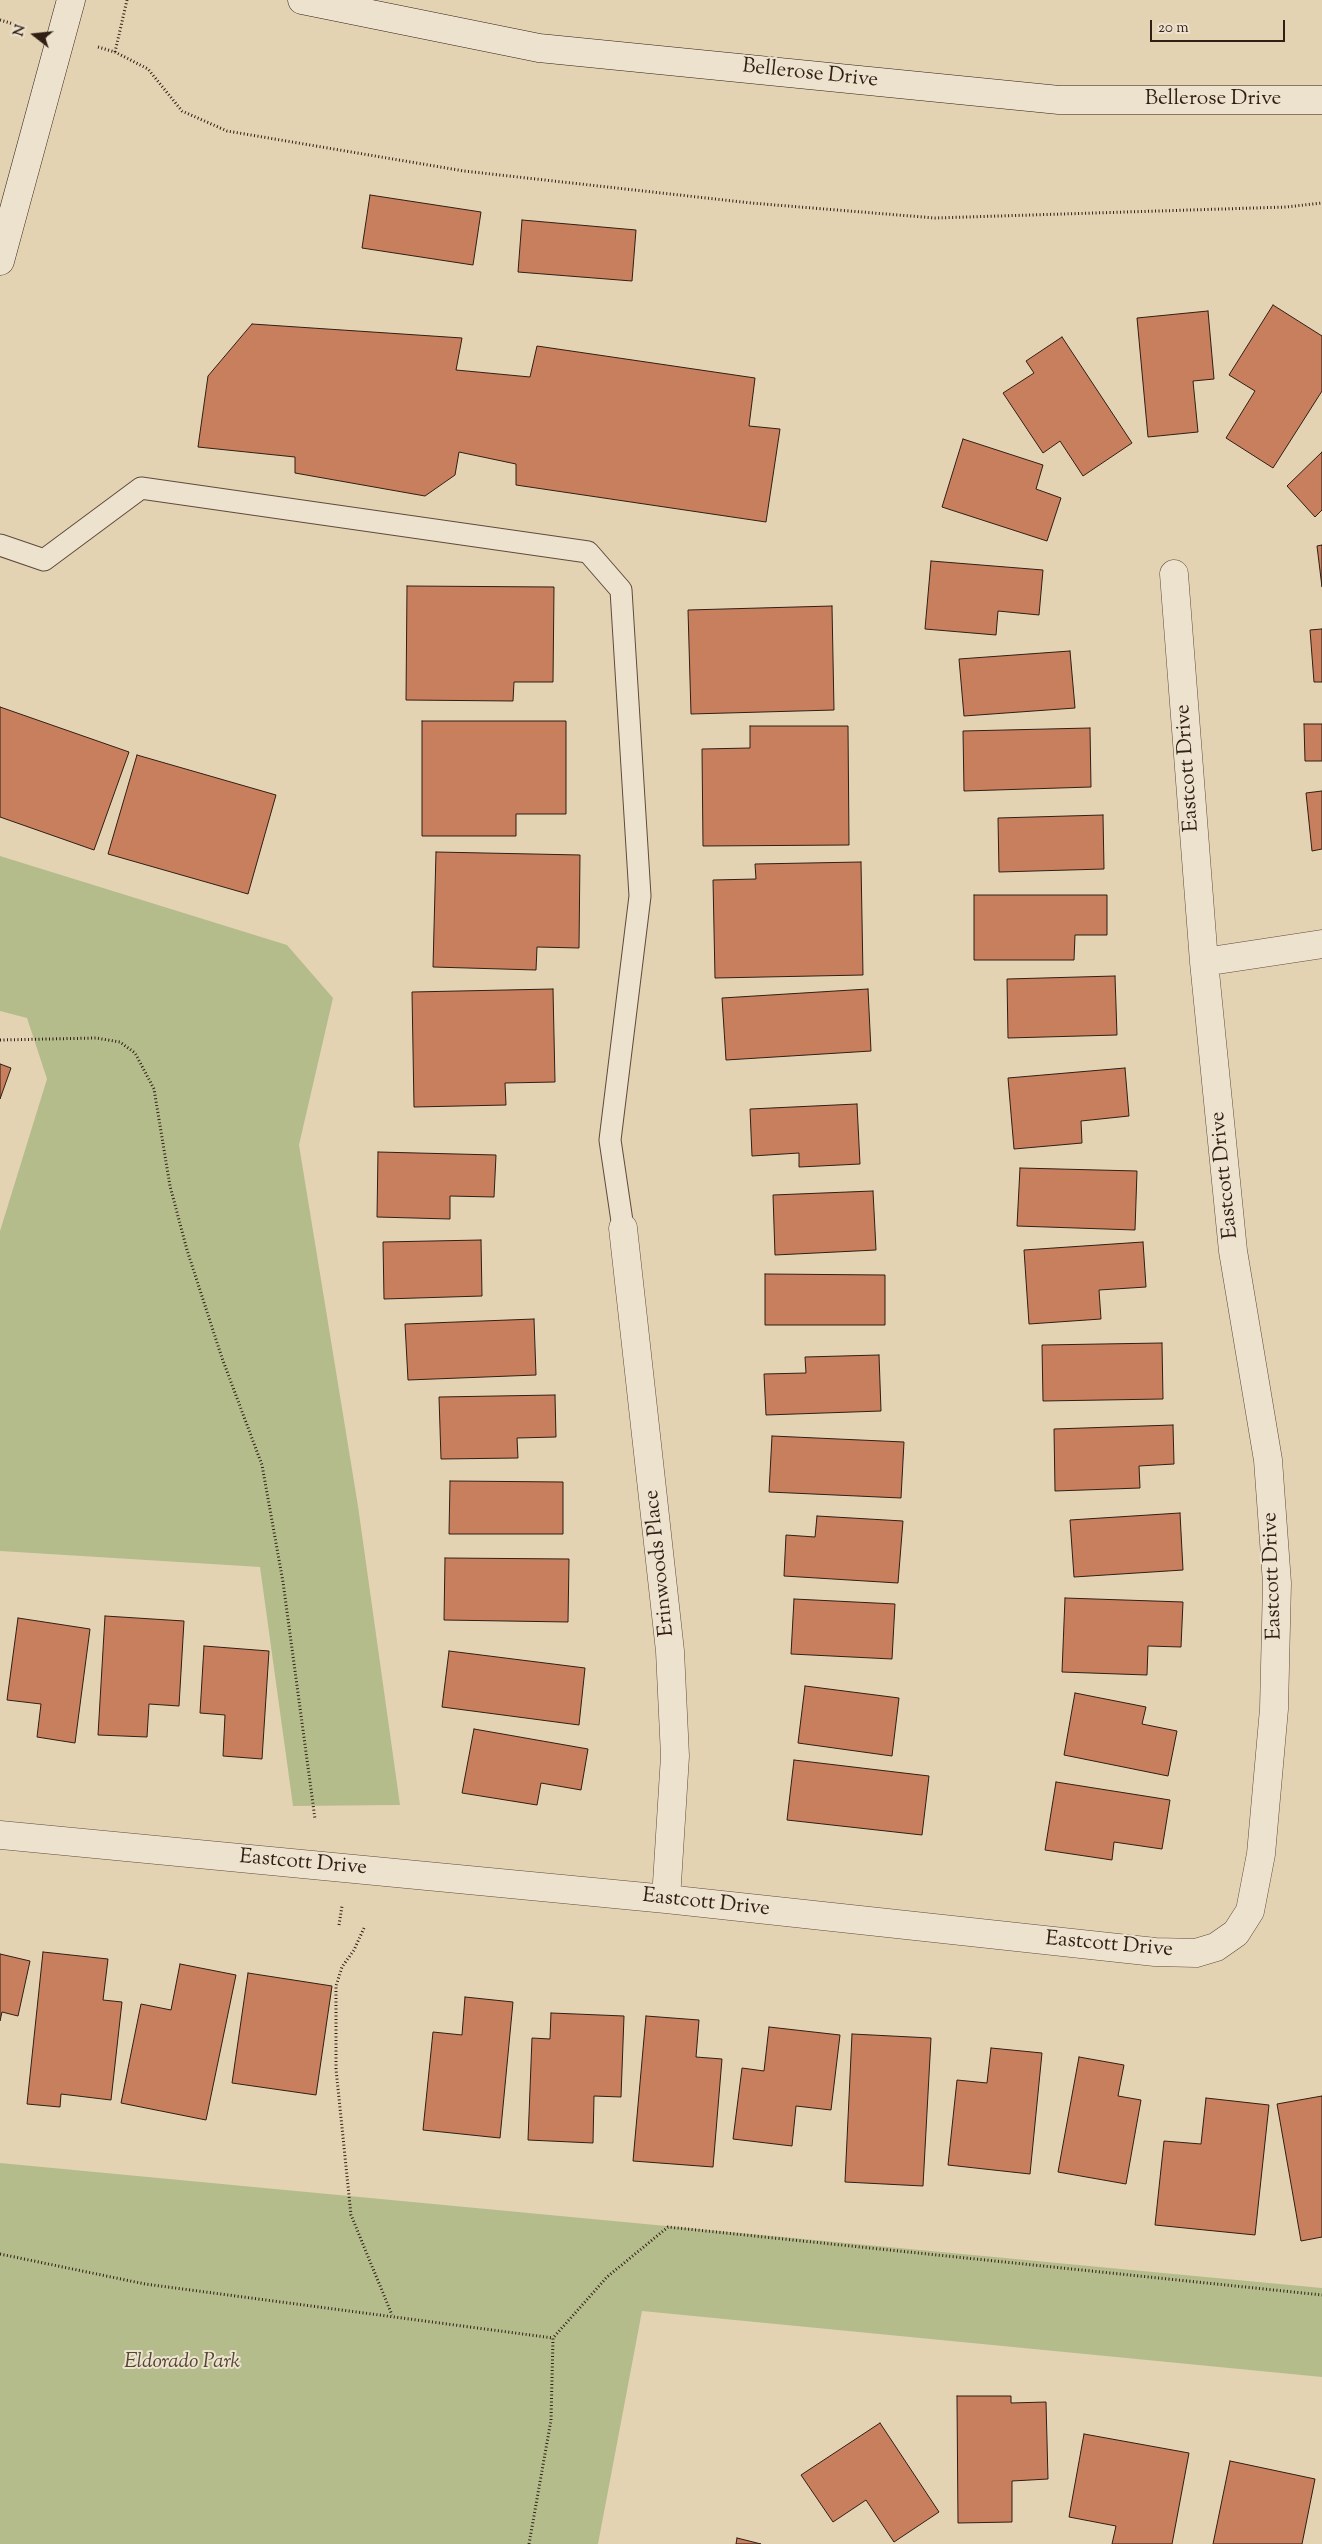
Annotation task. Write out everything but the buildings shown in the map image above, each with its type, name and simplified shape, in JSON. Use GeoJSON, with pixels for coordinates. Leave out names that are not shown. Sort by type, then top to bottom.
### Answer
{"type":"FeatureCollection","features":[{"type":"Feature","properties":{"kind":"street"},"geometry":{"type":"LineString","coordinates":[[0,261],[71,0]]}},
{"type":"Feature","properties":{"kind":"street","name":"Bellerose Drive"},"geometry":{"type":"LineString","coordinates":[[302,0],[539,48],[1059,100],[1322,100]]}},
{"type":"Feature","properties":{"kind":"street","name":"Eastcott Drive"},"geometry":{"type":"LineString","coordinates":[[0,1835],[666,1899],[1155,1952],[1196,1952],[1216,1947],[1236,1933],[1250,1911],[1260,1854],[1274,1709],[1277,1583],[1268,1460],[1233,1251],[1204,962],[1174,574]]}},
{"type":"Feature","properties":{"kind":"street"},"geometry":{"type":"LineString","coordinates":[[1204,962],[1322,944]]}},
{"type":"Feature","properties":{"kind":"street","name":"Erinwoods Place"},"geometry":{"type":"LineString","coordinates":[[624,1228],[670,1652],[675,1756],[666,1899]]}},
{"type":"Feature","properties":{"kind":"lane"},"geometry":{"type":"LineString","coordinates":[[0,545],[44,560],[141,488],[588,552],[621,590],[640,896],[610,1140],[624,1228]]}},
{"type":"Feature","properties":{"kind":"path"},"geometry":{"type":"LineString","coordinates":[[115,52],[127,0]]}},
{"type":"Feature","properties":{"kind":"path"},"geometry":{"type":"LineString","coordinates":[[0,20],[115,52],[148,69],[182,111],[227,131],[464,171],[751,203],[935,218],[1286,207],[1322,203]]}},
{"type":"Feature","properties":{"kind":"path"},"geometry":{"type":"LineString","coordinates":[[0,1040],[96,1038],[120,1042],[135,1053],[154,1089],[170,1186],[187,1250],[222,1358],[262,1465],[283,1582],[315,1820]]}},
{"type":"Feature","properties":{"kind":"path"},"geometry":{"type":"LineString","coordinates":[[339,1926],[343,1903]]}},
{"type":"Feature","properties":{"kind":"path"},"geometry":{"type":"LineString","coordinates":[[364,1928],[354,1950],[342,1967],[336,1986],[336,2069],[351,2215],[393,2316]]}},
{"type":"Feature","properties":{"kind":"path"},"geometry":{"type":"LineString","coordinates":[[530,2544],[551,2420],[553,2338],[607,2277],[668,2227],[1322,2295]]}},
{"type":"Feature","properties":{"kind":"path"},"geometry":{"type":"LineString","coordinates":[[0,2254],[145,2284],[553,2338]]}},
{"type":"Feature","properties":{"kind":"green space"},"geometry":{"type":"Polygon","coordinates":[[[0,856],[287,945],[333,998],[299,1145],[358,1506],[400,1805],[293,1806],[260,1567],[0,1551],[0,1231],[47,1079],[27,1018],[0,1011],[0,856]]]}},
{"type":"Feature","properties":{"kind":"green space","name":"Eldorado Park"},"geometry":{"type":"Polygon","coordinates":[[[0,2163],[1322,2288],[1322,2377],[642,2311],[598,2544],[0,2544],[0,2163]]]}}]}
